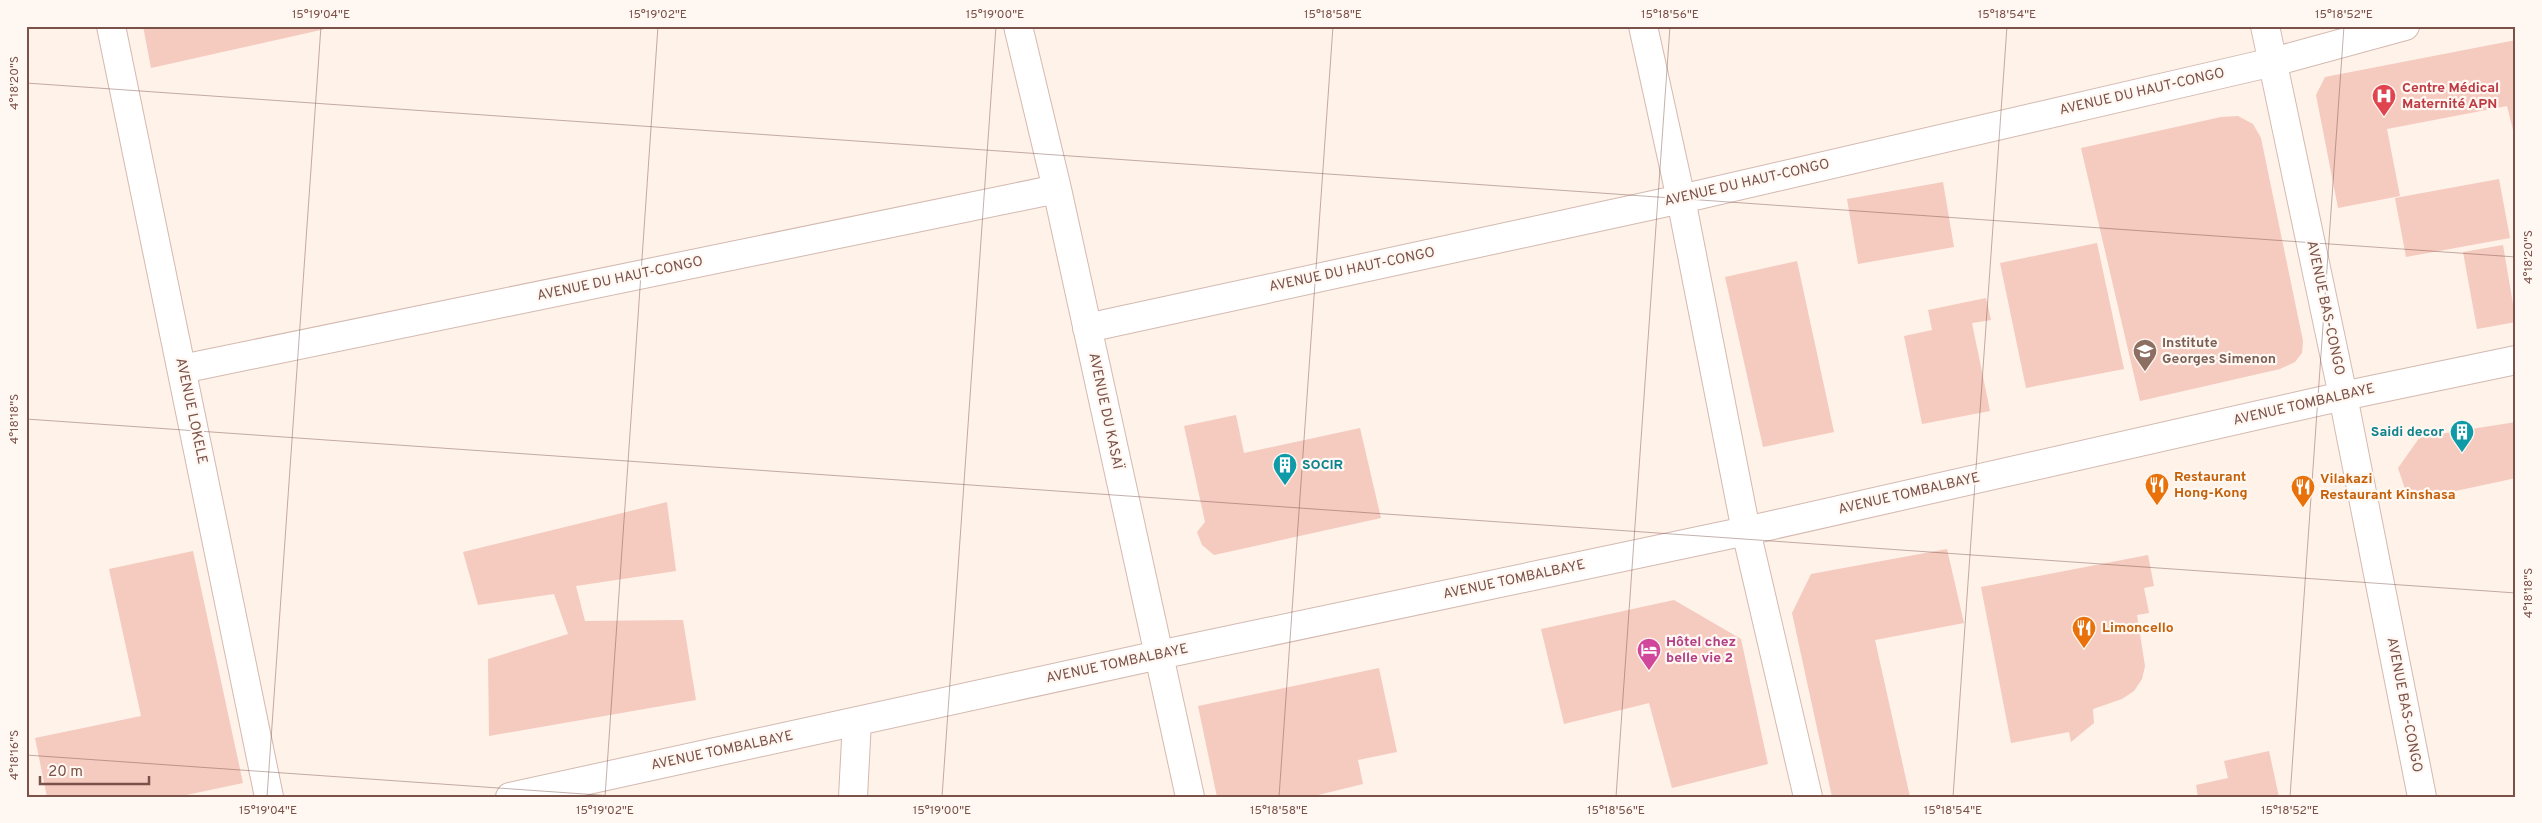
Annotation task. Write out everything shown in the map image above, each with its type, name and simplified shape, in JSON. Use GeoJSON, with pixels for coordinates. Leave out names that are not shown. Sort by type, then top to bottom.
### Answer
{"type":"FeatureCollection","features":[{"type":"Feature","properties":{"kind":"street","name":"AVENUE LOKELE"},"geometry":{"type":"LineString","coordinates":[[111,26],[269,797]]}},
{"type":"Feature","properties":{"kind":"street","name":"AVENUE DU KASAÏ"},"geometry":{"type":"LineString","coordinates":[[1018,26],[1057,189],[1190,797]]}},
{"type":"Feature","properties":{"kind":"street"},"geometry":{"type":"LineString","coordinates":[[1643,26],[1681,199],[1746,531],[1808,797]]}},
{"type":"Feature","properties":{"kind":"street","name":"AVENUE BAS-CONGO"},"geometry":{"type":"LineString","coordinates":[[2265,26],[2343,396],[2422,797]]}},
{"type":"Feature","properties":{"kind":"street","name":"AVENUE DU HAUT-CONGO"},"geometry":{"type":"LineString","coordinates":[[1087,328],[1681,199],[2272,62],[2405,26]]}},
{"type":"Feature","properties":{"kind":"street","name":"AVENUE DU HAUT-CONGO"},"geometry":{"type":"LineString","coordinates":[[182,369],[1057,189]]}},
{"type":"Feature","properties":{"kind":"street","name":"AVENUE TOMBALBAYE"},"geometry":{"type":"LineString","coordinates":[[510,797],[1159,655],[1746,531],[2343,396],[2516,360]]}},
{"type":"Feature","properties":{"kind":"street"},"geometry":{"type":"LineString","coordinates":[[853,797],[857,721]]}},
{"type":"Feature","properties":{"kind":"building"},"geometry":{"type":"Polygon","coordinates":[[[143,26],[334,26],[334,27],[151,68],[143,26]]]}},
{"type":"Feature","properties":{"kind":"building","name":"Centre Médical Maternité APN"},"geometry":{"type":"Polygon","coordinates":[[[2516,40],[2516,142],[2507,106],[2387,129],[2400,196],[2338,208],[2316,95],[2325,77],[2516,40]]]}},
{"type":"Feature","properties":{"kind":"building"},"geometry":{"type":"Polygon","coordinates":[[[2238,116],[2253,124],[2261,138],[2303,341],[2302,353],[2295,362],[2280,369],[2140,401],[2081,148],[2221,117],[2238,116]]]}},
{"type":"Feature","properties":{"kind":"building"},"geometry":{"type":"Polygon","coordinates":[[[2499,179],[2510,238],[2406,257],[2395,198],[2499,179]]]}},
{"type":"Feature","properties":{"kind":"building"},"geometry":{"type":"Polygon","coordinates":[[[1943,182],[1954,247],[1858,264],[1847,199],[1943,182]]]}},
{"type":"Feature","properties":{"kind":"building"},"geometry":{"type":"Polygon","coordinates":[[[2097,243],[2124,369],[2026,388],[2000,263],[2097,243]]]}},
{"type":"Feature","properties":{"kind":"building"},"geometry":{"type":"Polygon","coordinates":[[[2503,245],[2516,322],[2477,329],[2463,252],[2503,245]]]}},
{"type":"Feature","properties":{"kind":"building"},"geometry":{"type":"Polygon","coordinates":[[[1797,261],[1834,432],[1763,447],[1725,277],[1797,261]]]}},
{"type":"Feature","properties":{"kind":"building"},"geometry":{"type":"Polygon","coordinates":[[[1986,298],[1991,320],[1972,323],[1990,411],[1922,424],[1904,336],[1932,330],[1928,310],[1986,298]]]}},
{"type":"Feature","properties":{"kind":"building","name":"SOCIR"},"geometry":{"type":"Polygon","coordinates":[[[1236,415],[1244,453],[1360,428],[1381,518],[1214,555],[1202,545],[1197,532],[1205,522],[1184,426],[1236,415]]]}},
{"type":"Feature","properties":{"kind":"building","name":"Saidi decor"},"geometry":{"type":"Polygon","coordinates":[[[2516,422],[2516,478],[2409,501],[2398,468],[2420,437],[2516,422]]]}},
{"type":"Feature","properties":{"kind":"building"},"geometry":{"type":"Polygon","coordinates":[[[667,502],[676,571],[576,586],[585,621],[683,620],[696,700],[489,736],[488,659],[568,634],[554,594],[478,605],[463,552],[667,502]]]}},
{"type":"Feature","properties":{"kind":"building"},"geometry":{"type":"Polygon","coordinates":[[[1947,549],[1964,623],[1875,640],[1910,797],[1832,797],[1792,613],[1811,574],[1947,549]]]}},
{"type":"Feature","properties":{"kind":"building"},"geometry":{"type":"Polygon","coordinates":[[[193,551],[243,783],[177,797],[47,797],[35,738],[141,716],[109,569],[193,551]]]}},
{"type":"Feature","properties":{"kind":"building"},"geometry":{"type":"Polygon","coordinates":[[[2148,555],[2154,586],[2144,588],[2149,613],[2137,615],[2145,666],[2142,679],[2134,691],[2122,699],[2093,709],[2094,723],[2071,742],[2069,732],[2011,743],[1981,587],[2148,555]]]}},
{"type":"Feature","properties":{"kind":"building","name":"Hôtel chez belle vie 2"},"geometry":{"type":"Polygon","coordinates":[[[1674,600],[1741,639],[1768,764],[1672,788],[1649,703],[1564,724],[1541,629],[1674,600]]]}},
{"type":"Feature","properties":{"kind":"building"},"geometry":{"type":"Polygon","coordinates":[[[1379,668],[1397,752],[1358,760],[1363,784],[1310,797],[1217,797],[1198,706],[1379,668]]]}},
{"type":"Feature","properties":{"kind":"building"},"geometry":{"type":"Polygon","coordinates":[[[2269,751],[2279,797],[2198,797],[2196,785],[2228,778],[2224,761],[2269,751]]]}},
{"type":"Feature","properties":{"kind":"building"},"geometry":{"type":"Polygon","coordinates":[[[27,781],[30,797],[26,797],[27,781]]]}},
{"type":"Feature","properties":{"kind":"place","name":"Centre Médical Maternité APN"},"geometry":{"type":"Point","coordinates":[2384,117]}},
{"type":"Feature","properties":{"kind":"place","name":"Institute Georges Simenon"},"geometry":{"type":"Point","coordinates":[2145,372]}},
{"type":"Feature","properties":{"kind":"place","name":"Saidi decor"},"geometry":{"type":"Point","coordinates":[2462,453]}},
{"type":"Feature","properties":{"kind":"place","name":"SOCIR"},"geometry":{"type":"Point","coordinates":[1285,486]}},
{"type":"Feature","properties":{"kind":"place","name":"Restaurant Hong-Kong"},"geometry":{"type":"Point","coordinates":[2157,506]}},
{"type":"Feature","properties":{"kind":"place","name":"Vilakazi Restaurant Kinshasa"},"geometry":{"type":"Point","coordinates":[2303,508]}},
{"type":"Feature","properties":{"kind":"place","name":"Limoncello"},"geometry":{"type":"Point","coordinates":[2084,649]}},
{"type":"Feature","properties":{"kind":"place","name":"Hôtel chez belle vie 2"},"geometry":{"type":"Point","coordinates":[1649,671]}}]}
